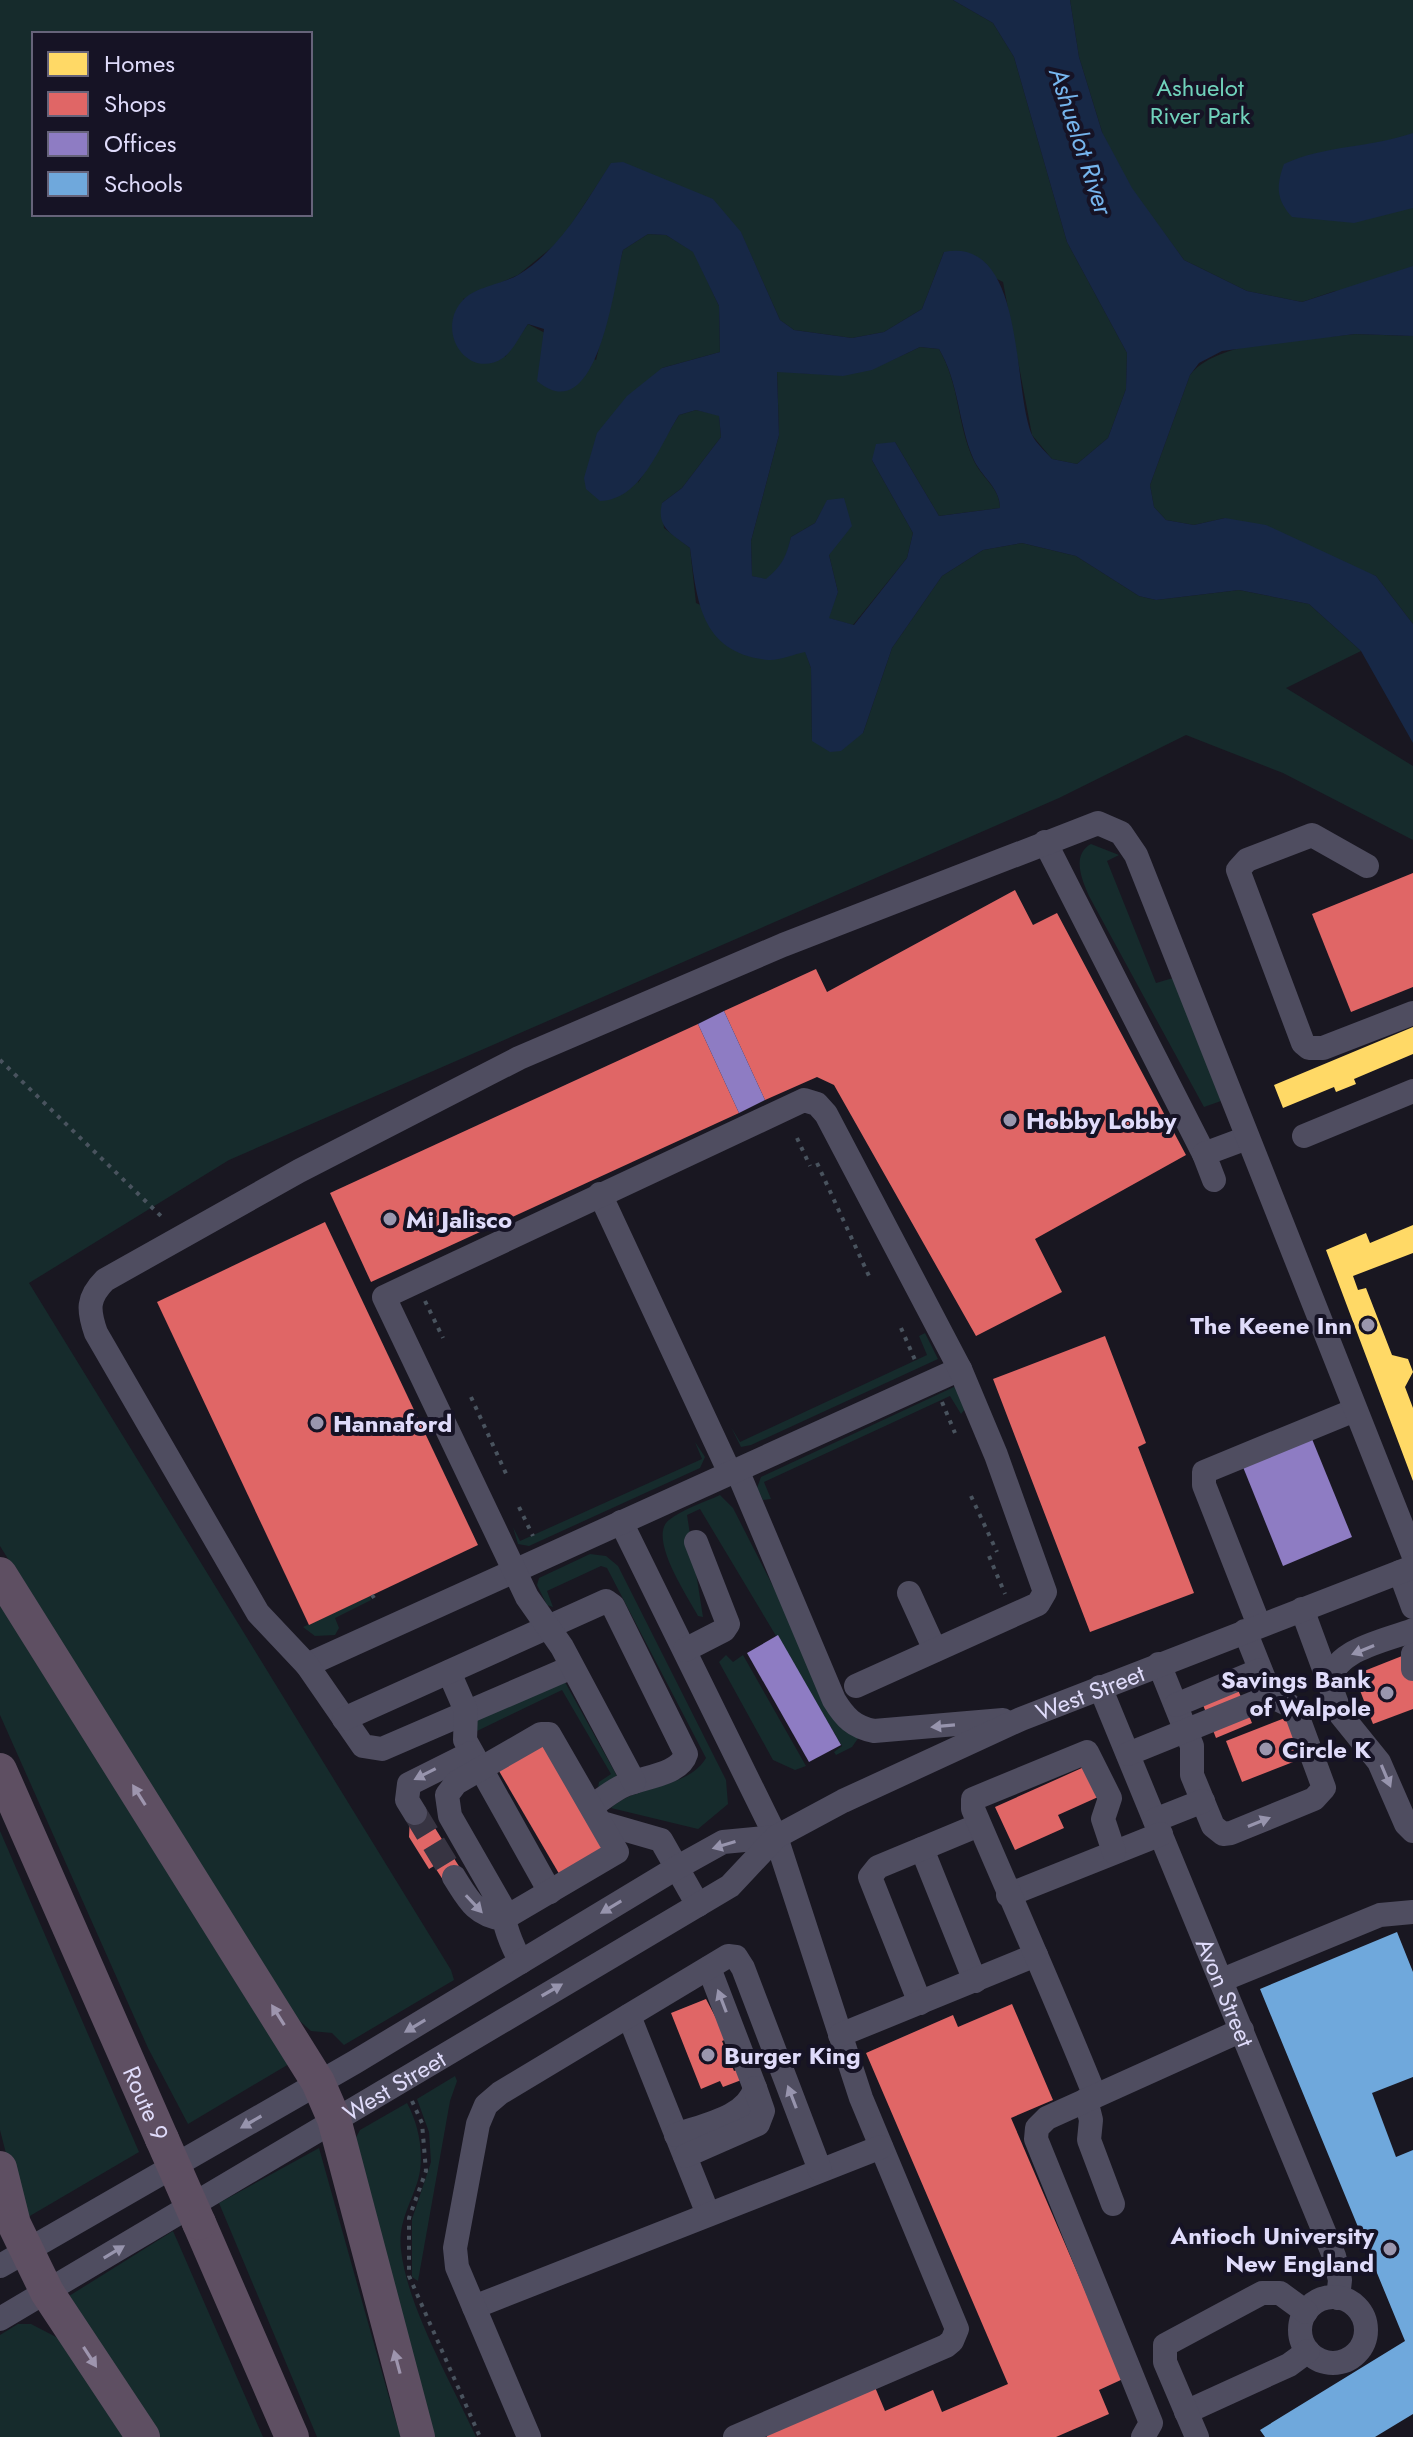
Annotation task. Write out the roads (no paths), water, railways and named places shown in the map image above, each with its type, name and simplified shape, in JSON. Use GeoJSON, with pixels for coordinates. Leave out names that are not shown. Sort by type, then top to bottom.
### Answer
{"type":"FeatureCollection","features":[{"type":"Feature","properties":{"kind":"highway"},"geometry":{"type":"LineString","coordinates":[[0,1574],[318,2082],[334,2119],[418,2437]]}},
{"type":"Feature","properties":{"kind":"highway","name":"Route 9"},"geometry":{"type":"LineString","coordinates":[[0,1770],[292,2437]]}},
{"type":"Feature","properties":{"kind":"highway"},"geometry":{"type":"LineString","coordinates":[[0,2168],[14,2224],[13,2258],[47,2292],[143,2437]]}},
{"type":"Feature","properties":{"kind":"street"},"geometry":{"type":"LineString","coordinates":[[572,1667],[376,1750],[363,1746],[307,1665],[258,1613],[90,1319],[88,1304],[93,1291],[105,1280],[299,1171],[519,1058],[783,945],[1098,823],[1115,829],[1129,843],[1355,1410],[1409,1564],[1413,1607]]}},
{"type":"Feature","properties":{"kind":"street"},"geometry":{"type":"LineString","coordinates":[[1367,866],[1312,835],[1247,860],[1238,870],[1299,1037],[1309,1048],[1323,1048],[1413,1013]]}},
{"type":"Feature","properties":{"kind":"street"},"geometry":{"type":"LineString","coordinates":[[1045,842],[1204,1154],[1214,1180]]}},
{"type":"Feature","properties":{"kind":"street"},"geometry":{"type":"LineString","coordinates":[[1304,1136],[1413,1091]]}},
{"type":"Feature","properties":{"kind":"street"},"geometry":{"type":"LineString","coordinates":[[634,1782],[572,1667],[515,1571],[385,1302],[387,1293],[798,1102],[812,1101],[826,1114],[960,1369],[1045,1587],[1038,1604],[856,1686]]}},
{"type":"Feature","properties":{"kind":"street"},"geometry":{"type":"LineString","coordinates":[[1204,1154],[1247,1138]]}},
{"type":"Feature","properties":{"kind":"street"},"geometry":{"type":"LineString","coordinates":[[600,1194],[734,1471],[834,1700],[844,1716],[858,1728],[893,1730],[1021,1719]]}},
{"type":"Feature","properties":{"kind":"street"},"geometry":{"type":"LineString","coordinates":[[307,1665],[960,1369]]}},
{"type":"Feature","properties":{"kind":"street"},"geometry":{"type":"LineString","coordinates":[[1159,1664],[1184,1723],[1192,1775],[1213,1826],[1223,1834],[1321,1794],[1324,1781],[1297,1715],[1271,1688],[1204,1485],[1204,1472],[1355,1410]]}},
{"type":"Feature","properties":{"kind":"street"},"geometry":{"type":"LineString","coordinates":[[621,1522],[776,1837],[861,2098],[955,2323],[956,2335],[946,2346],[735,2437]]}},
{"type":"Feature","properties":{"kind":"street"},"geometry":{"type":"LineString","coordinates":[[685,1650],[728,1626],[696,1542]]}},
{"type":"Feature","properties":{"kind":"street","name":"West Street"},"geometry":{"type":"LineString","coordinates":[[0,2319],[730,1886],[776,1837],[843,1801],[1021,1719],[1409,1564]]}},
{"type":"Feature","properties":{"kind":"street"},"geometry":{"type":"LineString","coordinates":[[909,1593],[935,1650]]}},
{"type":"Feature","properties":{"kind":"street"},"geometry":{"type":"LineString","coordinates":[[344,1719],[606,1601],[613,1606],[686,1754],[683,1762],[648,1779],[634,1782],[597,1815]]}},
{"type":"Feature","properties":{"kind":"street"},"geometry":{"type":"LineString","coordinates":[[1302,1609],[1346,1725],[1373,1752],[1406,1824],[1413,1831]]}},
{"type":"Feature","properties":{"kind":"street"},"geometry":{"type":"LineString","coordinates":[[1330,1686],[1331,1673],[1344,1658],[1413,1630]]}},
{"type":"Feature","properties":{"kind":"street"},"geometry":{"type":"LineString","coordinates":[[1413,1654],[1413,1669]]}},
{"type":"Feature","properties":{"kind":"street"},"geometry":{"type":"LineString","coordinates":[[449,1672],[466,1711],[464,1732],[476,1761],[550,1892]]}},
{"type":"Feature","properties":{"kind":"street","name":"Avon Street"},"geometry":{"type":"LineString","coordinates":[[1100,1687],[1334,2256],[1340,2280],[1338,2298]]}},
{"type":"Feature","properties":{"kind":"street"},"geometry":{"type":"LineString","coordinates":[[1128,1754],[1184,1723],[1271,1688]]}},
{"type":"Feature","properties":{"kind":"street"},"geometry":{"type":"LineString","coordinates":[[1184,1723],[1271,1688]]}},
{"type":"Feature","properties":{"kind":"street"},"geometry":{"type":"LineString","coordinates":[[415,1813],[407,1800],[409,1784],[476,1761],[545,1732],[552,1737],[616,1848],[614,1855],[503,1919],[490,1917],[472,1907],[454,1877]]}},
{"type":"Feature","properties":{"kind":"street"},"geometry":{"type":"LineString","coordinates":[[1113,2204],[1089,2140],[1090,2098],[1036,1955],[971,1805],[977,1796],[1087,1752],[1094,1759],[1110,1798],[1103,1819],[1114,1852]]}},
{"type":"Feature","properties":{"kind":"street"},"geometry":{"type":"LineString","coordinates":[[476,1761],[451,1787],[446,1806],[501,1905],[506,1934],[521,1962]]}},
{"type":"Feature","properties":{"kind":"street"},"geometry":{"type":"LineString","coordinates":[[1008,1895],[1114,1852],[1203,1801]]}},
{"type":"Feature","properties":{"kind":"street"},"geometry":{"type":"LineString","coordinates":[[597,1815],[656,1837],[678,1867],[698,1905]]}},
{"type":"Feature","properties":{"kind":"street"},"geometry":{"type":"LineString","coordinates":[[920,2003],[870,1877],[878,1867],[979,1825]]}},
{"type":"Feature","properties":{"kind":"street","name":"West Street"},"geometry":{"type":"LineString","coordinates":[[13,2258],[723,1842],[776,1837]]}},
{"type":"Feature","properties":{"kind":"street"},"geometry":{"type":"LineString","coordinates":[[922,1849],[975,1981]]}},
{"type":"Feature","properties":{"kind":"street"},"geometry":{"type":"LineString","coordinates":[[1222,1980],[1380,1915],[1413,1912]]}},
{"type":"Feature","properties":{"kind":"street"},"geometry":{"type":"LineString","coordinates":[[840,2035],[1036,1955]]}},
{"type":"Feature","properties":{"kind":"street"},"geometry":{"type":"LineString","coordinates":[[529,2437],[457,2267],[455,2248],[478,2124],[486,2105],[500,2093],[728,1956],[736,1957],[743,1968],[820,2170]]}},
{"type":"Feature","properties":{"kind":"street"},"geometry":{"type":"LineString","coordinates":[[681,2145],[742,2110],[752,2100],[755,2088],[709,1968]]}},
{"type":"Feature","properties":{"kind":"street"},"geometry":{"type":"LineString","coordinates":[[629,2016],[708,2214]]}},
{"type":"Feature","properties":{"kind":"street"},"geometry":{"type":"LineString","coordinates":[[1143,2437],[1151,2423],[1036,2139],[1040,2123],[1242,2030]]}},
{"type":"Feature","properties":{"kind":"street"},"geometry":{"type":"LineString","coordinates":[[846,2160],[856,2134],[861,2098]]}},
{"type":"Feature","properties":{"kind":"street"},"geometry":{"type":"LineString","coordinates":[[474,2307],[881,2147]]}},
{"type":"Feature","properties":{"kind":"street"},"geometry":{"type":"LineString","coordinates":[[1197,2437],[1163,2352],[1170,2339],[1262,2293],[1280,2293],[1306,2312]]}},
{"type":"Feature","properties":{"kind":"street"},"geometry":{"type":"LineString","coordinates":[[1338,2298],[1354,2305],[1361,2313],[1365,2335],[1355,2355],[1335,2363],[1325,2362],[1308,2351],[1300,2332],[1306,2312],[1322,2299],[1338,2298]]}},
{"type":"Feature","properties":{"kind":"street"},"geometry":{"type":"LineString","coordinates":[[1186,2412],[1289,2365],[1308,2351]]}},
{"type":"Feature","properties":{"kind":"water","name":"Ashuelot River"},"geometry":{"type":"Polygon","coordinates":[[[953,0],[1070,0],[1079,57],[1102,132],[1132,188],[1184,260],[1247,291],[1302,302],[1413,266],[1413,336],[1355,334],[1222,351],[1199,363],[1190,375],[1150,485],[1154,507],[1166,520],[1194,525],[1225,518],[1266,525],[1376,576],[1413,624],[1413,743],[1361,651],[1309,604],[1239,590],[1156,600],[1139,596],[1076,556],[1022,543],[983,550],[942,576],[892,648],[863,733],[841,751],[830,752],[812,741],[811,668],[805,652],[768,660],[746,655],[716,636],[706,622],[700,605],[690,548],[667,530],[661,519],[662,503],[682,488],[721,437],[719,416],[696,410],[679,415],[647,470],[627,492],[600,501],[586,489],[584,478],[597,433],[627,396],[662,368],[720,352],[719,306],[693,252],[666,235],[648,234],[623,250],[600,347],[589,371],[575,387],[558,391],[537,381],[544,329],[528,324],[507,355],[490,363],[478,363],[467,358],[459,349],[452,325],[455,312],[463,300],[474,292],[518,275],[547,252],[570,225],[611,163],[623,162],[713,199],[741,232],[780,320],[794,330],[852,338],[884,332],[922,309],[944,252],[971,253],[990,267],[1003,290],[1032,435],[1052,459],[1077,464],[1108,438],[1126,389],[1127,353],[1067,242],[1014,57],[993,23],[953,0]],[[920,347],[872,370],[843,376],[777,372],[779,435],[751,541],[752,576],[766,579],[783,561],[791,537],[815,523],[827,500],[844,498],[852,526],[829,555],[838,592],[829,618],[854,625],[907,558],[913,533],[872,460],[876,444],[895,442],[939,516],[1000,508],[994,488],[973,458],[951,375],[939,349],[920,347]]]}},
{"type":"Feature","properties":{"kind":"water"},"geometry":{"type":"Polygon","coordinates":[[[1413,133],[1413,208],[1354,223],[1292,217],[1283,204],[1279,186],[1284,164],[1315,153],[1413,133]]]}},
{"type":"Feature","properties":{"kind":"tunnel"},"geometry":{"type":"LineString","coordinates":[[415,1813],[454,1877]]}},
{"type":"Feature","properties":{"kind":"place","name":"Hobby Lobby"},"geometry":{"type":"Point","coordinates":[1010,1120]}},
{"type":"Feature","properties":{"kind":"place","name":"Mi Jalisco"},"geometry":{"type":"Point","coordinates":[390,1219]}},
{"type":"Feature","properties":{"kind":"place","name":"The Keene Inn"},"geometry":{"type":"Point","coordinates":[1368,1325]}},
{"type":"Feature","properties":{"kind":"place","name":"Hannaford"},"geometry":{"type":"Point","coordinates":[317,1423]}},
{"type":"Feature","properties":{"kind":"place","name":"Savings Bank of Walpole"},"geometry":{"type":"Point","coordinates":[1387,1693]}},
{"type":"Feature","properties":{"kind":"place","name":"Circle K"},"geometry":{"type":"Point","coordinates":[1266,1749]}},
{"type":"Feature","properties":{"kind":"place","name":"Burger King"},"geometry":{"type":"Point","coordinates":[708,2055]}},
{"type":"Feature","properties":{"kind":"place","name":"Antioch University New England"},"geometry":{"type":"Point","coordinates":[1390,2249]}},
{"type":"Feature","properties":{"kind":"park label","name":"Ashuelot River Park"},"geometry":{"type":"Point","coordinates":[1200,101]}}]}
